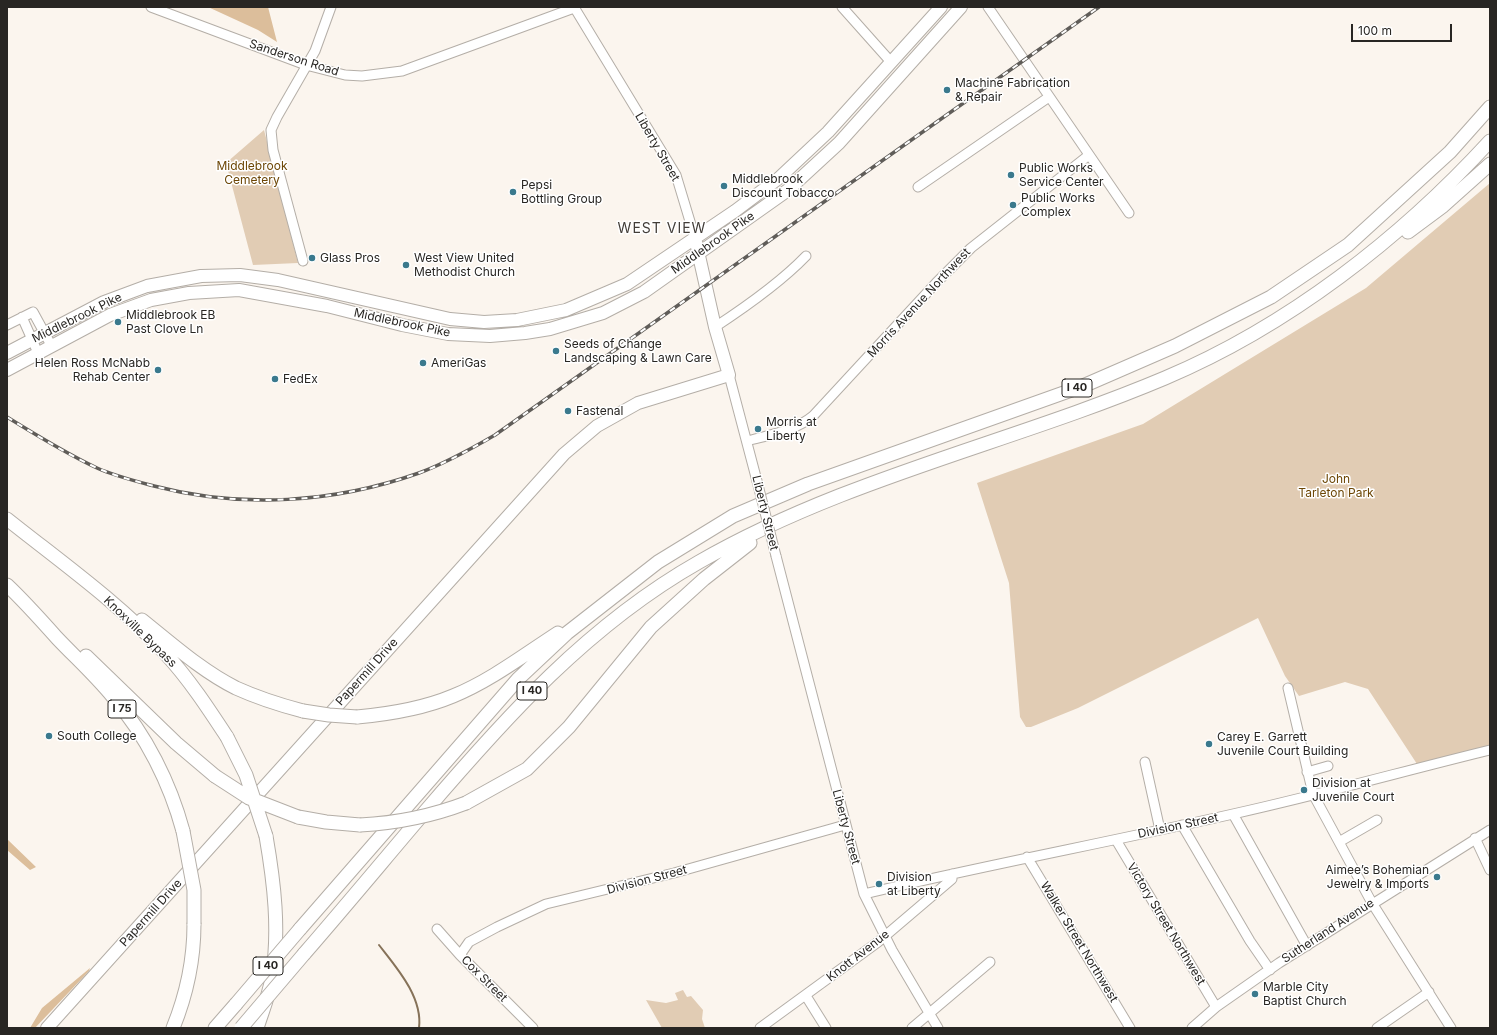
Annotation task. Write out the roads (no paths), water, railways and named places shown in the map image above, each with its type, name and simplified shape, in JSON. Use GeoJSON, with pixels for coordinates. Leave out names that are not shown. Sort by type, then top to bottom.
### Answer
{"type":"FeatureCollection","features":[{"type":"Feature","properties":{"kind":"highway","name":"I 40"},"geometry":{"type":"LineString","coordinates":[[215,1028],[518,679],[567,633],[658,562],[733,516],[815,481],[1083,386],[1175,346],[1271,297],[1348,245],[1450,152],[1490,107]]}},
{"type":"Feature","properties":{"kind":"highway","name":"I 40"},"geometry":{"type":"LineString","coordinates":[[241,1028],[455,776],[526,698],[576,650],[634,604],[696,564],[754,532],[823,503],[1166,378],[1234,345],[1314,295],[1388,241],[1452,182],[1490,141]]}},
{"type":"Feature","properties":{"kind":"highway"},"geometry":{"type":"LineString","coordinates":[[1314,295],[1383,252],[1443,206],[1490,164]]}},
{"type":"Feature","properties":{"kind":"highway"},"geometry":{"type":"LineString","coordinates":[[31,608],[56,626],[176,743],[215,776],[249,798],[298,816],[333,823],[360,825],[410,820],[466,803],[527,769],[569,727],[651,626],[743,546],[823,503]]}},
{"type":"Feature","properties":{"kind":"highway","name":"Knoxville Bypass"},"geometry":{"type":"LineString","coordinates":[[7,519],[86,582],[165,653],[192,685],[227,737],[246,775],[266,836],[272,873],[276,921],[272,979],[257,1028]]}},
{"type":"Feature","properties":{"kind":"highway"},"geometry":{"type":"LineString","coordinates":[[86,582],[129,611],[196,662],[235,687],[272,703],[303,711],[357,717],[388,714],[416,708],[453,696],[491,677],[618,593]]}},
{"type":"Feature","properties":{"kind":"highway","name":"I 75"},"geometry":{"type":"LineString","coordinates":[[7,585],[31,608],[114,698],[140,734],[169,790],[183,831],[189,856],[194,890],[194,924],[190,966],[183,998],[173,1028]]}},
{"type":"Feature","properties":{"kind":"main road","name":"Middlebrook Pike"},"geometry":{"type":"LineString","coordinates":[[7,353],[44,332],[104,302],[147,286],[182,279],[232,276],[278,280],[450,319],[484,322],[517,320],[566,310],[600,297],[627,284],[695,238],[778,178],[812,149],[941,7]]}},
{"type":"Feature","properties":{"kind":"main road","name":"Middlebrook Pike"},"geometry":{"type":"LineString","coordinates":[[7,370],[51,345],[110,316],[151,300],[189,293],[239,290],[327,306],[402,325],[448,334],[490,336],[524,334],[573,323],[618,306],[644,292],[788,190],[822,160],[961,7]]}},
{"type":"Feature","properties":{"kind":"main road","name":"Liberty Street"},"geometry":{"type":"LineString","coordinates":[[695,238],[715,327],[729,375]]}},
{"type":"Feature","properties":{"kind":"main road","name":"Papermill Drive"},"geometry":{"type":"LineString","coordinates":[[47,1028],[564,454],[597,426],[638,402],[729,375]]}},
{"type":"Feature","properties":{"kind":"street","name":"Sanderson Road"},"geometry":{"type":"LineString","coordinates":[[151,7],[306,65],[345,75],[362,76],[402,71],[574,7]]}},
{"type":"Feature","properties":{"kind":"street"},"geometry":{"type":"LineString","coordinates":[[303,261],[273,150],[271,130],[276,117],[315,51],[331,7]]}},
{"type":"Feature","properties":{"kind":"street","name":"Liberty Street"},"geometry":{"type":"LineString","coordinates":[[574,7],[676,176],[695,238]]}},
{"type":"Feature","properties":{"kind":"street"},"geometry":{"type":"LineString","coordinates":[[842,7],[891,62]]}},
{"type":"Feature","properties":{"kind":"street"},"geometry":{"type":"LineString","coordinates":[[988,7],[1048,97],[1129,213]]}},
{"type":"Feature","properties":{"kind":"street"},"geometry":{"type":"LineString","coordinates":[[918,187],[1048,97]]}},
{"type":"Feature","properties":{"kind":"street","name":"Morris Avenue Northwest"},"geometry":{"type":"LineString","coordinates":[[747,442],[795,427],[814,416],[936,283],[971,248],[1089,155]]}},
{"type":"Feature","properties":{"kind":"street"},"geometry":{"type":"LineString","coordinates":[[715,327],[770,287],[794,268],[806,256]]}},
{"type":"Feature","properties":{"kind":"street"},"geometry":{"type":"LineString","coordinates":[[7,325],[33,312],[51,345]]}},
{"type":"Feature","properties":{"kind":"street"},"geometry":{"type":"LineString","coordinates":[[22,317],[38,353]]}},
{"type":"Feature","properties":{"kind":"street","name":"Liberty Street"},"geometry":{"type":"LineString","coordinates":[[729,375],[864,894],[884,936],[938,1028]]}},
{"type":"Feature","properties":{"kind":"street"},"geometry":{"type":"LineString","coordinates":[[1288,688],[1313,794],[1372,903],[1451,1028]]}},
{"type":"Feature","properties":{"kind":"street","name":"Division Street"},"geometry":{"type":"LineString","coordinates":[[864,894],[952,876],[1027,857],[1116,840],[1182,824],[1233,814],[1490,750]]}},
{"type":"Feature","properties":{"kind":"street"},"geometry":{"type":"LineString","coordinates":[[1145,762],[1160,830]]}},
{"type":"Feature","properties":{"kind":"street"},"geometry":{"type":"LineString","coordinates":[[1308,772],[1328,766]]}},
{"type":"Feature","properties":{"kind":"street"},"geometry":{"type":"LineString","coordinates":[[1233,814],[1307,946]]}},
{"type":"Feature","properties":{"kind":"street"},"geometry":{"type":"LineString","coordinates":[[1339,842],[1377,820]]}},
{"type":"Feature","properties":{"kind":"street"},"geometry":{"type":"LineString","coordinates":[[1182,824],[1250,941],[1270,970]]}},
{"type":"Feature","properties":{"kind":"street","name":"Division Street"},"geometry":{"type":"LineString","coordinates":[[460,955],[469,942],[546,904],[674,873],[845,825]]}},
{"type":"Feature","properties":{"kind":"street","name":"Sutherland Avenue"},"geometry":{"type":"LineString","coordinates":[[1192,1028],[1216,1007],[1270,970],[1372,903],[1490,830]]}},
{"type":"Feature","properties":{"kind":"street"},"geometry":{"type":"LineString","coordinates":[[1475,838],[1490,870]]}},
{"type":"Feature","properties":{"kind":"street","name":"Victory Street Northwest"},"geometry":{"type":"LineString","coordinates":[[1116,840],[1216,1007]]}},
{"type":"Feature","properties":{"kind":"street","name":"Walker Street Northwest"},"geometry":{"type":"LineString","coordinates":[[1027,857],[1130,1028]]}},
{"type":"Feature","properties":{"kind":"street","name":"Knott Avenue"},"geometry":{"type":"LineString","coordinates":[[760,1028],[806,996],[884,936],[952,876]]}},
{"type":"Feature","properties":{"kind":"street","name":"Cox Street"},"geometry":{"type":"LineString","coordinates":[[437,929],[460,955],[533,1028]]}},
{"type":"Feature","properties":{"kind":"street"},"geometry":{"type":"LineString","coordinates":[[912,1028],[990,962]]}},
{"type":"Feature","properties":{"kind":"street"},"geometry":{"type":"LineString","coordinates":[[1377,1028],[1429,992]]}},
{"type":"Feature","properties":{"kind":"street"},"geometry":{"type":"LineString","coordinates":[[806,996],[826,1028]]}},
{"type":"Feature","properties":{"kind":"waterway"},"geometry":{"type":"LineString","coordinates":[[379,945],[407,983],[413,994],[419,1016],[419,1028]]}},
{"type":"Feature","properties":{"kind":"railway"},"geometry":{"type":"LineString","coordinates":[[7,417],[62,450],[104,471],[154,486],[221,498],[254,500],[321,496],[354,491],[419,473],[468,451],[495,435],[1099,7]]}},
{"type":"Feature","properties":{"kind":"place","name":"Machine Fabrication & Repair"},"geometry":{"type":"Point","coordinates":[947,90]}},
{"type":"Feature","properties":{"kind":"place","name":"Public Works Service Center"},"geometry":{"type":"Point","coordinates":[1011,175]}},
{"type":"Feature","properties":{"kind":"place","name":"Middlebrook Discount Tobacco"},"geometry":{"type":"Point","coordinates":[724,186]}},
{"type":"Feature","properties":{"kind":"place","name":"Pepsi Bottling Group"},"geometry":{"type":"Point","coordinates":[513,192]}},
{"type":"Feature","properties":{"kind":"place","name":"Public Works Complex"},"geometry":{"type":"Point","coordinates":[1013,205]}},
{"type":"Feature","properties":{"kind":"place","name":"Glass Pros"},"geometry":{"type":"Point","coordinates":[312,258]}},
{"type":"Feature","properties":{"kind":"place","name":"West View United Methodist Church"},"geometry":{"type":"Point","coordinates":[406,265]}},
{"type":"Feature","properties":{"kind":"place","name":"Middlebrook EB Past Clove Ln"},"geometry":{"type":"Point","coordinates":[118,322]}},
{"type":"Feature","properties":{"kind":"place","name":"Seeds of Change Landscaping & Lawn Care"},"geometry":{"type":"Point","coordinates":[556,351]}},
{"type":"Feature","properties":{"kind":"place","name":"AmeriGas"},"geometry":{"type":"Point","coordinates":[423,363]}},
{"type":"Feature","properties":{"kind":"place","name":"Helen Ross McNabb Rehab Center"},"geometry":{"type":"Point","coordinates":[158,370]}},
{"type":"Feature","properties":{"kind":"place","name":"FedEx"},"geometry":{"type":"Point","coordinates":[275,379]}},
{"type":"Feature","properties":{"kind":"place","name":"Fastenal"},"geometry":{"type":"Point","coordinates":[568,411]}},
{"type":"Feature","properties":{"kind":"place","name":"Morris at Liberty"},"geometry":{"type":"Point","coordinates":[758,429]}},
{"type":"Feature","properties":{"kind":"place","name":"South College"},"geometry":{"type":"Point","coordinates":[49,736]}},
{"type":"Feature","properties":{"kind":"place","name":"Carey E. Garrett Juvenile Court Building"},"geometry":{"type":"Point","coordinates":[1209,744]}},
{"type":"Feature","properties":{"kind":"place","name":"Division at Juvenile Court"},"geometry":{"type":"Point","coordinates":[1304,790]}},
{"type":"Feature","properties":{"kind":"place","name":"Aimee’s Bohemian Jewelry & Imports"},"geometry":{"type":"Point","coordinates":[1437,877]}},
{"type":"Feature","properties":{"kind":"place","name":"Division at Liberty"},"geometry":{"type":"Point","coordinates":[879,884]}},
{"type":"Feature","properties":{"kind":"place","name":"Marble City Baptist Church"},"geometry":{"type":"Point","coordinates":[1255,994]}},
{"type":"Feature","properties":{"kind":"district","name":"WEST VIEW"},"geometry":{"type":"Point","coordinates":[662,229]}},
{"type":"Feature","properties":{"kind":"park label","name":"Middlebrook Cemetery"},"geometry":{"type":"Point","coordinates":[252,173]}},
{"type":"Feature","properties":{"kind":"park label","name":"John Tarleton Park"},"geometry":{"type":"Point","coordinates":[1336,486]}}]}
